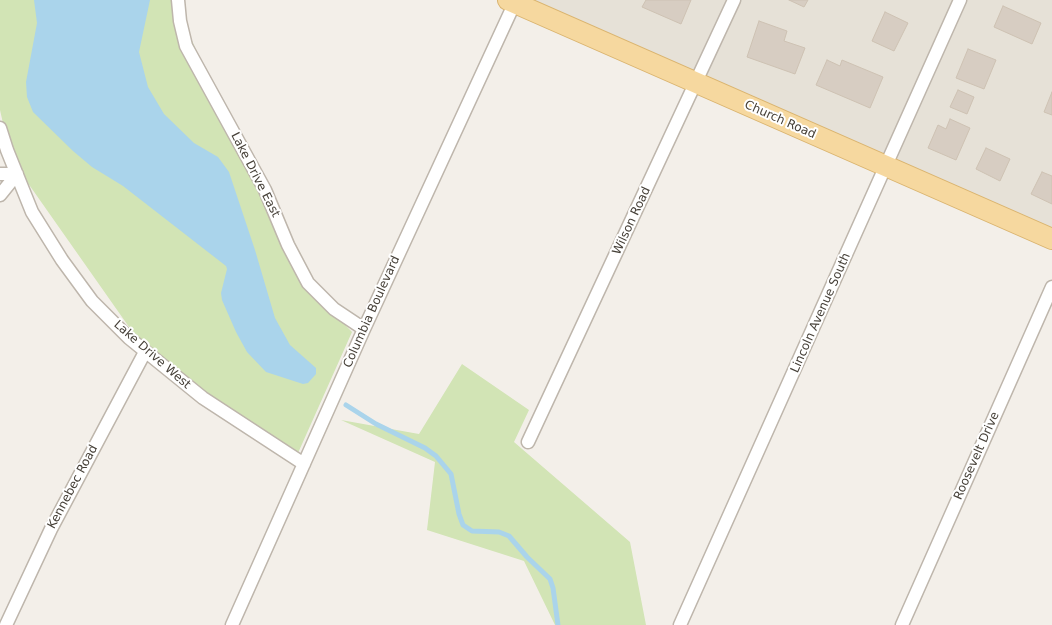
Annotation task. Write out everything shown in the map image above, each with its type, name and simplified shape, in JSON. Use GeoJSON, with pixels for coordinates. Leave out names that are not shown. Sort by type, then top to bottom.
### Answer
{"type":"FeatureCollection","features":[{"type":"Feature","properties":{"kind":"main road","name":"Church Road"},"geometry":{"type":"LineString","coordinates":[[513,1],[886,168],[1052,239]]}},
{"type":"Feature","properties":{"kind":"street","name":"Lake Drive East"},"geometry":{"type":"LineString","coordinates":[[178,0],[180,21],[189,52],[265,190],[288,245],[308,283],[334,309],[364,329]]}},
{"type":"Feature","properties":{"kind":"street","name":"Wilson Road"},"geometry":{"type":"LineString","coordinates":[[528,442],[697,83],[734,0]]}},
{"type":"Feature","properties":{"kind":"street","name":"Lincoln Avenue South"},"geometry":{"type":"LineString","coordinates":[[680,625],[960,0]]}},
{"type":"Feature","properties":{"kind":"street","name":"Columbia Boulevard"},"geometry":{"type":"LineString","coordinates":[[232,625],[513,1]]}},
{"type":"Feature","properties":{"kind":"street","name":"Lake Drive West"},"geometry":{"type":"LineString","coordinates":[[0,128],[32,212],[62,260],[92,301],[145,352],[203,398],[304,464]]}},
{"type":"Feature","properties":{"kind":"street"},"geometry":{"type":"LineString","coordinates":[[0,174],[17,174]]}},
{"type":"Feature","properties":{"kind":"street"},"geometry":{"type":"LineString","coordinates":[[0,195],[17,174]]}},
{"type":"Feature","properties":{"kind":"street","name":"Roosevelt Drive"},"geometry":{"type":"LineString","coordinates":[[902,625],[1052,287]]}},
{"type":"Feature","properties":{"kind":"street","name":"Kennebec Road"},"geometry":{"type":"LineString","coordinates":[[6,625],[51,528],[145,352]]}},
{"type":"Feature","properties":{"kind":"shaded area"},"geometry":{"type":"Polygon","coordinates":[[[513,0],[1052,0],[1052,242],[513,0]]]}},
{"type":"Feature","properties":{"kind":"green space"},"geometry":{"type":"Polygon","coordinates":[[[0,0],[181,0],[179,12],[299,277],[352,332],[294,462],[148,354],[11,159],[0,110],[0,0]]]}},
{"type":"Feature","properties":{"kind":"green space"},"geometry":{"type":"Polygon","coordinates":[[[462,364],[529,410],[514,442],[630,542],[646,625],[555,625],[524,561],[427,530],[435,462],[341,420],[419,434],[462,364]]]}},
{"type":"Feature","properties":{"kind":"water"},"geometry":{"type":"Polygon","coordinates":[[[34,0],[150,0],[139,52],[148,87],[164,114],[194,143],[218,157],[229,172],[275,318],[290,345],[316,368],[316,374],[308,383],[303,384],[266,372],[247,352],[222,300],[221,293],[227,269],[226,266],[123,186],[92,167],[33,112],[27,97],[26,82],[37,23],[34,0]]]}},
{"type":"Feature","properties":{"kind":"building"},"geometry":{"type":"Polygon","coordinates":[[[646,0],[691,0],[681,24],[642,7],[646,0]]]}},
{"type":"Feature","properties":{"kind":"building"},"geometry":{"type":"Polygon","coordinates":[[[789,0],[808,0],[804,7],[789,0]]]}},
{"type":"Feature","properties":{"kind":"building"},"geometry":{"type":"Polygon","coordinates":[[[1003,6],[1041,23],[1032,44],[994,27],[1003,6]]]}},
{"type":"Feature","properties":{"kind":"building"},"geometry":{"type":"Polygon","coordinates":[[[885,12],[908,23],[894,51],[872,41],[885,12]]]}},
{"type":"Feature","properties":{"kind":"building"},"geometry":{"type":"Polygon","coordinates":[[[759,21],[787,31],[784,41],[805,48],[795,74],[747,57],[759,21]]]}},
{"type":"Feature","properties":{"kind":"building"},"geometry":{"type":"Polygon","coordinates":[[[968,49],[996,60],[984,89],[956,78],[968,49]]]}},
{"type":"Feature","properties":{"kind":"building"},"geometry":{"type":"Polygon","coordinates":[[[827,60],[840,66],[842,60],[883,77],[870,108],[816,85],[827,60]]]}},
{"type":"Feature","properties":{"kind":"building"},"geometry":{"type":"Polygon","coordinates":[[[958,90],[974,97],[967,114],[950,107],[958,90]]]}},
{"type":"Feature","properties":{"kind":"building"},"geometry":{"type":"Polygon","coordinates":[[[1052,92],[1052,115],[1044,112],[1052,92]]]}},
{"type":"Feature","properties":{"kind":"building"},"geometry":{"type":"Polygon","coordinates":[[[950,119],[970,128],[956,160],[928,148],[938,125],[946,129],[950,119]]]}},
{"type":"Feature","properties":{"kind":"building"},"geometry":{"type":"Polygon","coordinates":[[[986,148],[1010,159],[1000,181],[976,169],[986,148]]]}},
{"type":"Feature","properties":{"kind":"building"},"geometry":{"type":"Polygon","coordinates":[[[1042,172],[1052,176],[1052,204],[1031,194],[1042,172]]]}},
{"type":"Feature","properties":{"kind":"waterway"},"geometry":{"type":"LineString","coordinates":[[346,405],[376,424],[425,448],[436,456],[451,474],[463,525],[472,531],[499,532],[509,536],[550,579],[558,625]]}}]}
